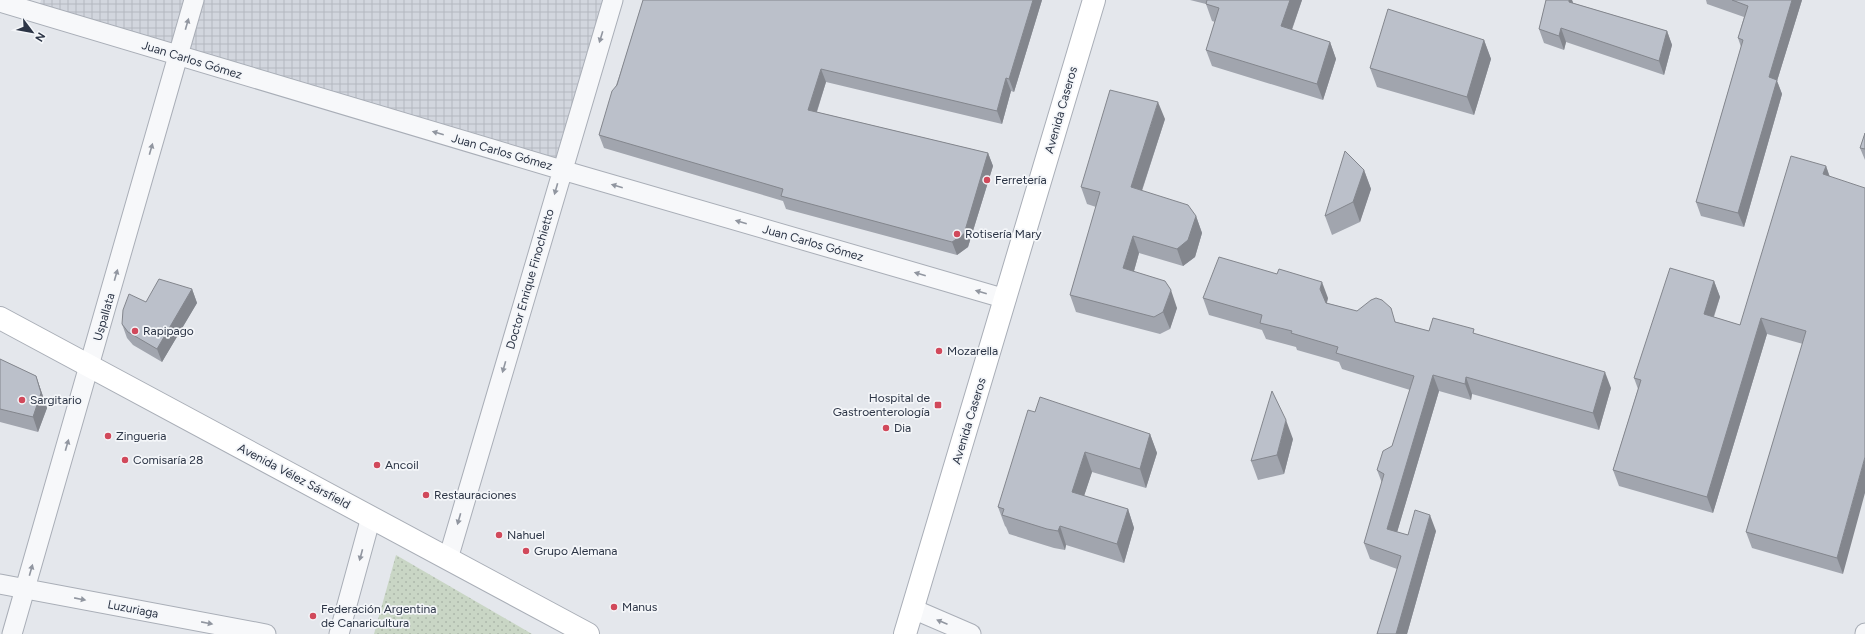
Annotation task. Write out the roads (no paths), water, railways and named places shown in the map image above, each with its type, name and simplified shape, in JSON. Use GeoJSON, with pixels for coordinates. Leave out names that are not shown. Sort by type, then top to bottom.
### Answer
{"type":"FeatureCollection","features":[{"type":"Feature","properties":{"kind":"main road","name":"Avenida Caseros"},"geometry":{"type":"LineString","coordinates":[[905,634],[1094,0]]}},
{"type":"Feature","properties":{"kind":"main road","name":"Avenida Vélez Sársfield"},"geometry":{"type":"LineString","coordinates":[[0,318],[588,634]]}},
{"type":"Feature","properties":{"kind":"street","name":"Uspallata"},"geometry":{"type":"LineString","coordinates":[[12,634],[194,0]]}},
{"type":"Feature","properties":{"kind":"street","name":"Doctor Enrique Finochietto"},"geometry":{"type":"LineString","coordinates":[[448,559],[612,0]]}},
{"type":"Feature","properties":{"kind":"street","name":"Juan Carlos Gómez"},"geometry":{"type":"LineString","coordinates":[[0,2],[562,170],[1006,299]]}},
{"type":"Feature","properties":{"kind":"street"},"geometry":{"type":"LineString","coordinates":[[339,634],[371,518]]}},
{"type":"Feature","properties":{"kind":"street","name":"Luzuriaga"},"geometry":{"type":"LineString","coordinates":[[0,584],[266,634]]}},
{"type":"Feature","properties":{"kind":"street"},"geometry":{"type":"LineString","coordinates":[[913,609],[971,634]]}},
{"type":"Feature","properties":{"kind":"place","name":"Ferretería"},"geometry":{"type":"Point","coordinates":[987,180]}},
{"type":"Feature","properties":{"kind":"place","name":"Rotisería Mary"},"geometry":{"type":"Point","coordinates":[957,234]}},
{"type":"Feature","properties":{"kind":"place","name":"Rapipago"},"geometry":{"type":"Point","coordinates":[135,331]}},
{"type":"Feature","properties":{"kind":"place","name":"Mozarella"},"geometry":{"type":"Point","coordinates":[939,351]}},
{"type":"Feature","properties":{"kind":"place","name":"Sargitario"},"geometry":{"type":"Point","coordinates":[22,400]}},
{"type":"Feature","properties":{"kind":"place","name":"Hospital de Gastroenterología"},"geometry":{"type":"Point","coordinates":[938,405]}},
{"type":"Feature","properties":{"kind":"place","name":"Dia"},"geometry":{"type":"Point","coordinates":[886,428]}},
{"type":"Feature","properties":{"kind":"place","name":"Zingueria"},"geometry":{"type":"Point","coordinates":[108,436]}},
{"type":"Feature","properties":{"kind":"place","name":"Comisaría 28"},"geometry":{"type":"Point","coordinates":[125,460]}},
{"type":"Feature","properties":{"kind":"place","name":"Ancoil"},"geometry":{"type":"Point","coordinates":[377,465]}},
{"type":"Feature","properties":{"kind":"place","name":"Restauraciones"},"geometry":{"type":"Point","coordinates":[426,495]}},
{"type":"Feature","properties":{"kind":"place","name":"Nahuel"},"geometry":{"type":"Point","coordinates":[499,535]}},
{"type":"Feature","properties":{"kind":"place","name":"Grupo Alemana"},"geometry":{"type":"Point","coordinates":[526,551]}},
{"type":"Feature","properties":{"kind":"place","name":"Manus"},"geometry":{"type":"Point","coordinates":[614,607]}},
{"type":"Feature","properties":{"kind":"place","name":"Federación Argentina de Canaricultura"},"geometry":{"type":"Point","coordinates":[313,616]}}]}
